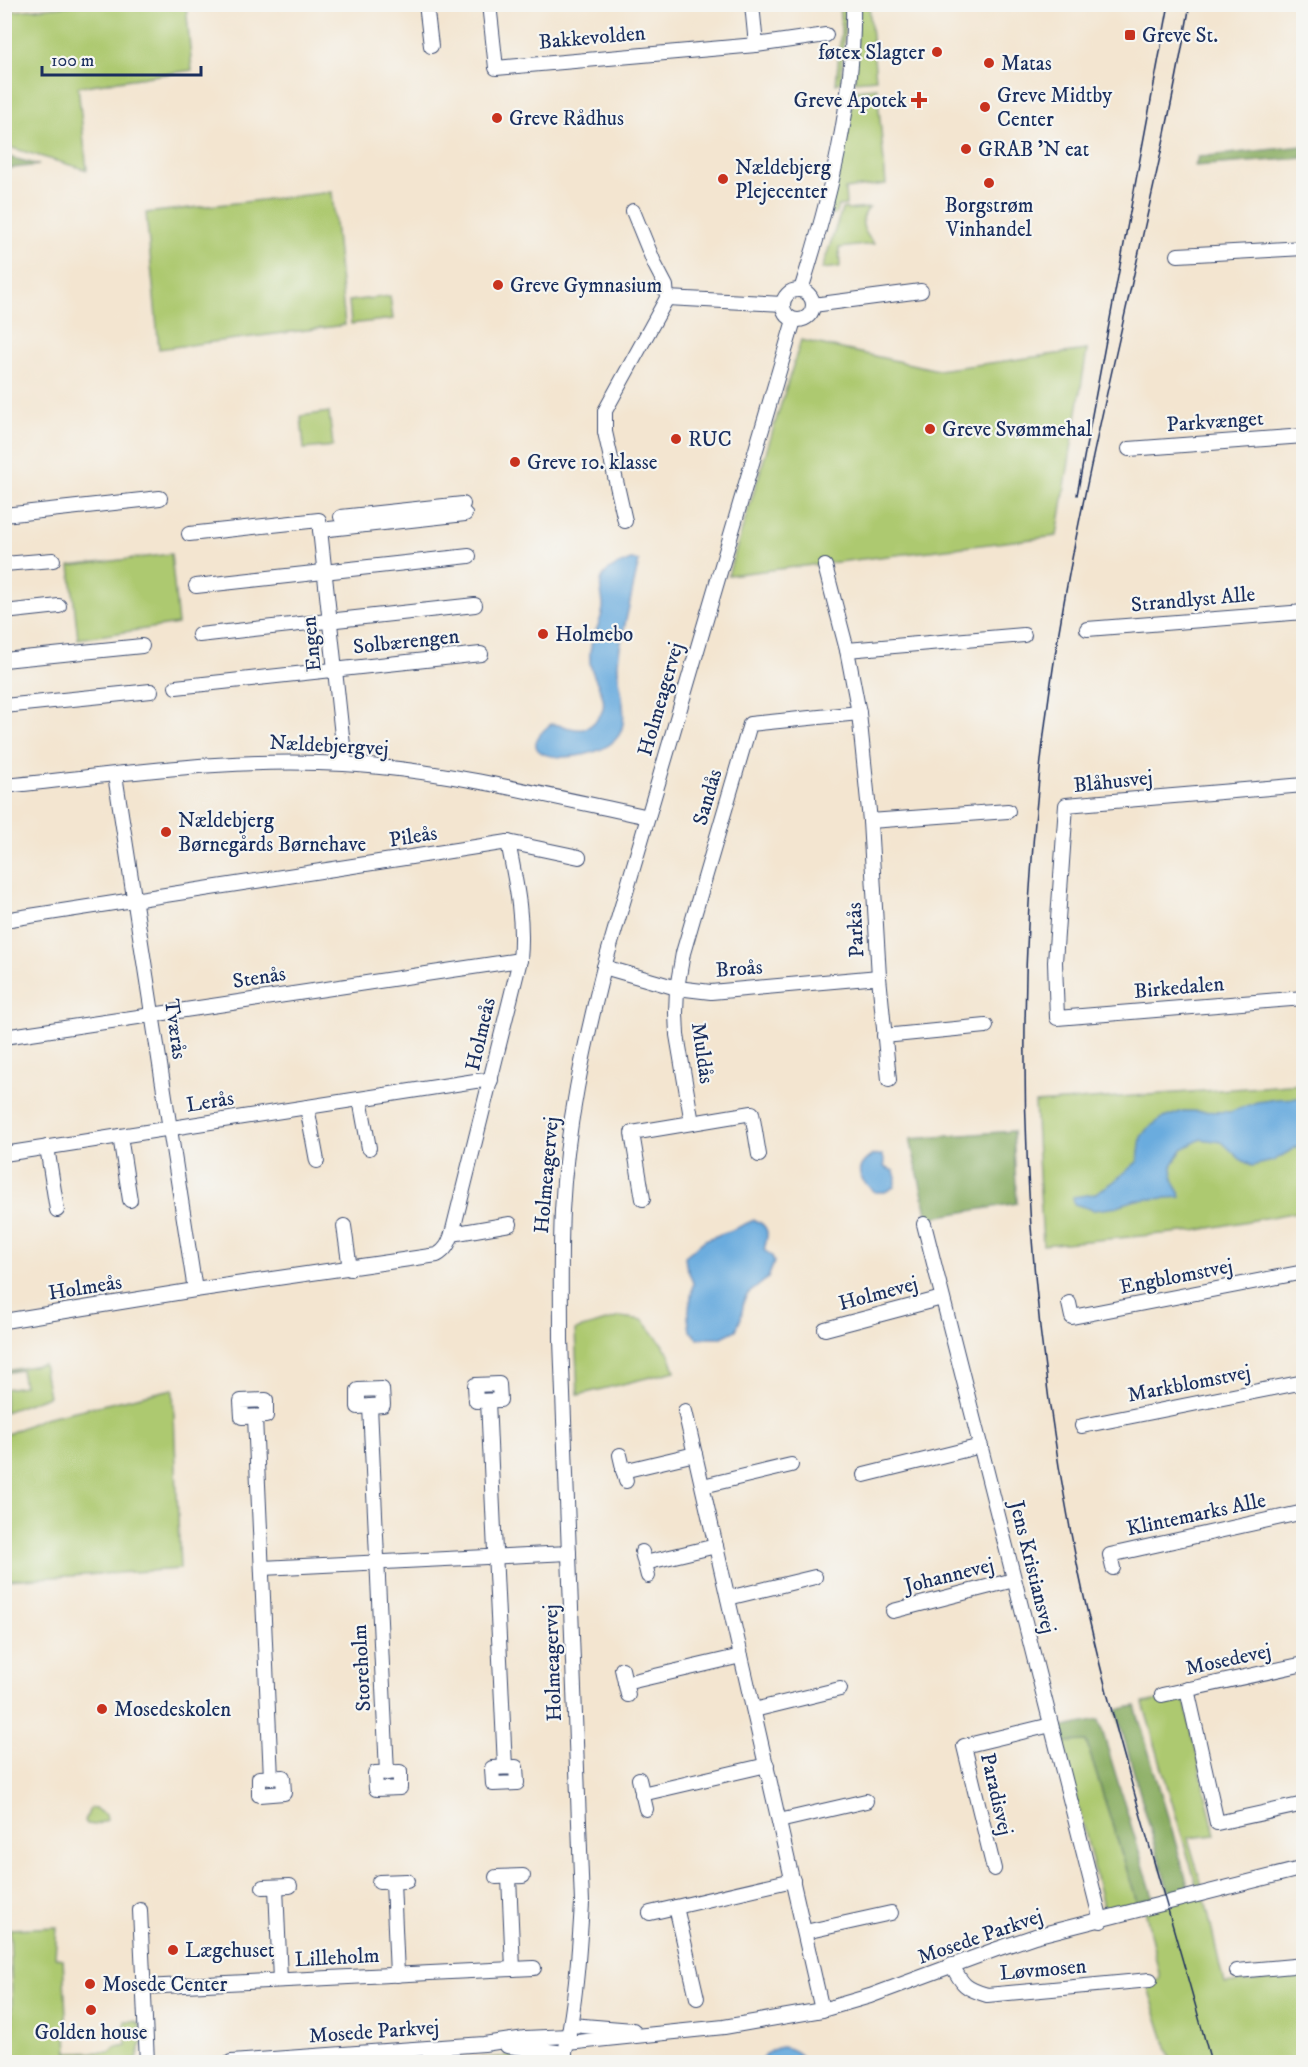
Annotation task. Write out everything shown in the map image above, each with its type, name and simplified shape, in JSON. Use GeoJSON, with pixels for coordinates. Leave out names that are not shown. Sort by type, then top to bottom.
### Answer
{"type":"FeatureCollection","features":[{"type":"Feature","properties":{"kind":"street"},"geometry":{"type":"LineString","coordinates":[[426,4],[431,46]]}},
{"type":"Feature","properties":{"kind":"street","name":"Bakkevolden"},"geometry":{"type":"LineString","coordinates":[[489,4],[496,68],[756,45],[826,34]]}},
{"type":"Feature","properties":{"kind":"street"},"geometry":{"type":"LineString","coordinates":[[752,4],[756,45]]}},
{"type":"Feature","properties":{"kind":"street"},"geometry":{"type":"LineString","coordinates":[[801,290],[828,198],[839,145],[848,91],[853,6]]}},
{"type":"Feature","properties":{"kind":"street"},"geometry":{"type":"LineString","coordinates":[[625,521],[605,432],[605,411],[667,298],[666,286],[655,266],[633,211]]}},
{"type":"Feature","properties":{"kind":"street"},"geometry":{"type":"LineString","coordinates":[[1178,255],[1304,248]]}},
{"type":"Feature","properties":{"kind":"street"},"geometry":{"type":"LineString","coordinates":[[801,290],[810,295],[812,310],[805,319],[794,320],[785,314],[784,299],[791,291],[801,290]]}},
{"type":"Feature","properties":{"kind":"street"},"geometry":{"type":"LineString","coordinates":[[813,305],[921,291]]}},
{"type":"Feature","properties":{"kind":"street"},"geometry":{"type":"LineString","coordinates":[[667,298],[783,304]]}},
{"type":"Feature","properties":{"kind":"street","name":"Holmeagervej"},"geometry":{"type":"LineString","coordinates":[[567,2044],[579,1958],[582,1903],[561,1340],[560,1263],[567,1151],[577,1084],[604,967],[794,320]]}},
{"type":"Feature","properties":{"kind":"street","name":"Parkvænget"},"geometry":{"type":"LineString","coordinates":[[1129,448],[1304,436]]}},
{"type":"Feature","properties":{"kind":"street"},"geometry":{"type":"LineString","coordinates":[[4,515],[160,498]]}},
{"type":"Feature","properties":{"kind":"street"},"geometry":{"type":"LineString","coordinates":[[189,534],[320,525],[459,509],[341,517]]}},
{"type":"Feature","properties":{"kind":"street","name":"Engen"},"geometry":{"type":"LineString","coordinates":[[320,525],[345,764]]}},
{"type":"Feature","properties":{"kind":"street"},"geometry":{"type":"LineString","coordinates":[[196,586],[469,556]]}},
{"type":"Feature","properties":{"kind":"street"},"geometry":{"type":"LineString","coordinates":[[4,564],[52,560]]}},
{"type":"Feature","properties":{"kind":"street","name":"Parkås"},"geometry":{"type":"LineString","coordinates":[[825,566],[848,650],[859,713],[870,821],[879,977],[889,1080]]}},
{"type":"Feature","properties":{"kind":"street","name":"Solbærengen"},"geometry":{"type":"LineString","coordinates":[[200,635],[475,605]]}},
{"type":"Feature","properties":{"kind":"street"},"geometry":{"type":"LineString","coordinates":[[4,612],[59,606]]}},
{"type":"Feature","properties":{"kind":"street","name":"Strandlyst Alle"},"geometry":{"type":"LineString","coordinates":[[1087,629],[1304,612]]}},
{"type":"Feature","properties":{"kind":"street"},"geometry":{"type":"LineString","coordinates":[[848,650],[1024,635]]}},
{"type":"Feature","properties":{"kind":"street"},"geometry":{"type":"LineString","coordinates":[[4,660],[142,646]]}},
{"type":"Feature","properties":{"kind":"street","name":"Solbærengen"},"geometry":{"type":"LineString","coordinates":[[176,687],[481,654]]}},
{"type":"Feature","properties":{"kind":"street"},"geometry":{"type":"LineString","coordinates":[[4,706],[151,691]]}},
{"type":"Feature","properties":{"kind":"street","name":"Sandås"},"geometry":{"type":"LineString","coordinates":[[677,988],[683,953],[750,724],[859,713]]}},
{"type":"Feature","properties":{"kind":"street","name":"Nældebjergvej"},"geometry":{"type":"LineString","coordinates":[[4,786],[227,763],[345,764],[413,771],[648,817]]}},
{"type":"Feature","properties":{"kind":"street","name":"Tværås"},"geometry":{"type":"LineString","coordinates":[[115,775],[195,1290]]}},
{"type":"Feature","properties":{"kind":"street","name":"Blåhusvej"},"geometry":{"type":"LineString","coordinates":[[1058,1018],[1055,962],[1065,805],[1304,785]]}},
{"type":"Feature","properties":{"kind":"street"},"geometry":{"type":"LineString","coordinates":[[870,821],[1008,811]]}},
{"type":"Feature","properties":{"kind":"street","name":"Pileås"},"geometry":{"type":"LineString","coordinates":[[4,920],[508,842],[579,857]]}},
{"type":"Feature","properties":{"kind":"street","name":"Holmeås"},"geometry":{"type":"LineString","coordinates":[[4,1321],[195,1290],[437,1255],[447,1247],[520,960],[521,906],[508,842]]}},
{"type":"Feature","properties":{"kind":"street","name":"Stenås"},"geometry":{"type":"LineString","coordinates":[[4,1037],[520,960]]}},
{"type":"Feature","properties":{"kind":"street","name":"Broås"},"geometry":{"type":"LineString","coordinates":[[604,967],[677,988],[711,992],[879,977]]}},
{"type":"Feature","properties":{"kind":"street","name":"Muldås"},"geometry":{"type":"LineString","coordinates":[[677,988],[677,1035],[692,1123]]}},
{"type":"Feature","properties":{"kind":"street","name":"Birkedalen"},"geometry":{"type":"LineString","coordinates":[[1058,1018],[1304,998]]}},
{"type":"Feature","properties":{"kind":"street"},"geometry":{"type":"LineString","coordinates":[[884,1036],[986,1026]]}},
{"type":"Feature","properties":{"kind":"street","name":"Lerås"},"geometry":{"type":"LineString","coordinates":[[4,1154],[491,1080]]}},
{"type":"Feature","properties":{"kind":"street"},"geometry":{"type":"LineString","coordinates":[[360,1099],[369,1148]]}},
{"type":"Feature","properties":{"kind":"street"},"geometry":{"type":"LineString","coordinates":[[307,1107],[317,1161]]}},
{"type":"Feature","properties":{"kind":"street"},"geometry":{"type":"LineString","coordinates":[[643,1199],[632,1133],[752,1113],[759,1155]]}},
{"type":"Feature","properties":{"kind":"street"},"geometry":{"type":"LineString","coordinates":[[120,1136],[130,1200]]}},
{"type":"Feature","properties":{"kind":"street"},"geometry":{"type":"LineString","coordinates":[[47,1147],[57,1210]]}},
{"type":"Feature","properties":{"kind":"street"},"geometry":{"type":"LineString","coordinates":[[452,1234],[510,1224]]}},
{"type":"Feature","properties":{"kind":"street","name":"Jens Kristiansvej"},"geometry":{"type":"LineString","coordinates":[[924,1224],[1101,1921]]}},
{"type":"Feature","properties":{"kind":"street"},"geometry":{"type":"LineString","coordinates":[[344,1226],[350,1269]]}},
{"type":"Feature","properties":{"kind":"street","name":"Engblomstvej"},"geometry":{"type":"LineString","coordinates":[[1069,1303],[1072,1317],[1304,1272]]}},
{"type":"Feature","properties":{"kind":"street","name":"Holmevej"},"geometry":{"type":"LineString","coordinates":[[825,1329],[942,1298]]}},
{"type":"Feature","properties":{"kind":"street","name":"Markblomstvej"},"geometry":{"type":"LineString","coordinates":[[1082,1426],[1304,1382]]}},
{"type":"Feature","properties":{"kind":"street"},"geometry":{"type":"LineString","coordinates":[[488,1401],[505,1767]]}},
{"type":"Feature","properties":{"kind":"street","name":"Storeholm"},"geometry":{"type":"LineString","coordinates":[[370,1406],[387,1773]]}},
{"type":"Feature","properties":{"kind":"street"},"geometry":{"type":"LineString","coordinates":[[685,1411],[822,2010]]}},
{"type":"Feature","properties":{"kind":"street"},"geometry":{"type":"LineString","coordinates":[[255,1417],[272,1778]]}},
{"type":"Feature","properties":{"kind":"street"},"geometry":{"type":"LineString","coordinates":[[864,1475],[981,1446]]}},
{"type":"Feature","properties":{"kind":"street"},"geometry":{"type":"LineString","coordinates":[[620,1455],[624,1476],[695,1454]]}},
{"type":"Feature","properties":{"kind":"street"},"geometry":{"type":"LineString","coordinates":[[702,1486],[791,1466]]}},
{"type":"Feature","properties":{"kind":"street","name":"Klintemarks Alle"},"geometry":{"type":"LineString","coordinates":[[1113,1568],[1110,1555],[1304,1512]]}},
{"type":"Feature","properties":{"kind":"street"},"geometry":{"type":"LineString","coordinates":[[645,1564],[716,1546]]}},
{"type":"Feature","properties":{"kind":"street"},"geometry":{"type":"LineString","coordinates":[[262,1568],[569,1553]]}},
{"type":"Feature","properties":{"kind":"street"},"geometry":{"type":"LineString","coordinates":[[728,1598],[815,1577]]}},
{"type":"Feature","properties":{"kind":"street","name":"Johannevej"},"geometry":{"type":"LineString","coordinates":[[893,1611],[1014,1580]]}},
{"type":"Feature","properties":{"kind":"street"},"geometry":{"type":"LineString","coordinates":[[625,1682],[741,1656]]}},
{"type":"Feature","properties":{"kind":"street","name":"Mosedevej"},"geometry":{"type":"LineString","coordinates":[[1162,1695],[1304,1664]]}},
{"type":"Feature","properties":{"kind":"street"},"geometry":{"type":"LineString","coordinates":[[754,1710],[840,1689]]}},
{"type":"Feature","properties":{"kind":"street"},"geometry":{"type":"LineString","coordinates":[[1187,1689],[1217,1823],[1304,1804]]}},
{"type":"Feature","properties":{"kind":"street","name":"Paradisvej"},"geometry":{"type":"LineString","coordinates":[[994,1869],[964,1746],[1051,1725]]}},
{"type":"Feature","properties":{"kind":"street"},"geometry":{"type":"LineString","coordinates":[[642,1794],[766,1765]]}},
{"type":"Feature","properties":{"kind":"street"},"geometry":{"type":"LineString","coordinates":[[639,1779],[646,1809]]}},
{"type":"Feature","properties":{"kind":"street"},"geometry":{"type":"LineString","coordinates":[[779,1821],[866,1801]]}},
{"type":"Feature","properties":{"kind":"street","name":"Mosede Parkvej"},"geometry":{"type":"LineString","coordinates":[[231,2062],[484,2044],[567,2044],[602,2029],[668,2032],[724,2028],[822,2010],[870,1996],[1035,1936],[1304,1868]]}},
{"type":"Feature","properties":{"kind":"street"},"geometry":{"type":"LineString","coordinates":[[509,1877],[513,1969]]}},
{"type":"Feature","properties":{"kind":"street"},"geometry":{"type":"LineString","coordinates":[[650,1913],[793,1880]]}},
{"type":"Feature","properties":{"kind":"street","name":"Lilleholm"},"geometry":{"type":"LineString","coordinates":[[393,1882],[397,1975]]}},
{"type":"Feature","properties":{"kind":"street","name":"Lilleholm"},"geometry":{"type":"LineString","coordinates":[[276,1887],[280,1980]]}},
{"type":"Feature","properties":{"kind":"street"},"geometry":{"type":"LineString","coordinates":[[676,1907],[697,1998]]}},
{"type":"Feature","properties":{"kind":"street"},"geometry":{"type":"LineString","coordinates":[[140,1910],[147,2062]]}},
{"type":"Feature","properties":{"kind":"street"},"geometry":{"type":"LineString","coordinates":[[805,1932],[891,1913]]}},
{"type":"Feature","properties":{"kind":"street","name":"Løvmosen"},"geometry":{"type":"LineString","coordinates":[[952,1965],[961,1982],[971,1990],[987,1995],[1150,1980]]}},
{"type":"Feature","properties":{"kind":"street"},"geometry":{"type":"LineString","coordinates":[[1237,1971],[1304,1965]]}},
{"type":"Feature","properties":{"kind":"street","name":"Lilleholm"},"geometry":{"type":"LineString","coordinates":[[143,1987],[534,1968]]}},
{"type":"Feature","properties":{"kind":"green space"},"geometry":{"type":"Polygon","coordinates":[[[101,4],[186,5],[192,70],[78,87],[87,170],[5,146],[5,12],[74,5],[101,7],[101,4]]]}},
{"type":"Feature","properties":{"kind":"green space"},"geometry":{"type":"Polygon","coordinates":[[[839,5],[846,5],[841,82],[836,84],[841,31],[839,5]]]}},
{"type":"Feature","properties":{"kind":"green space"},"geometry":{"type":"Polygon","coordinates":[[[859,5],[869,5],[876,79],[855,81],[859,5]]]}},
{"type":"Feature","properties":{"kind":"green space"},"geometry":{"type":"Polygon","coordinates":[[[877,88],[886,184],[845,189],[846,205],[838,206],[835,215],[830,213],[855,90],[877,88]]]}},
{"type":"Feature","properties":{"kind":"green space"},"geometry":{"type":"Polygon","coordinates":[[[1303,146],[1303,158],[1195,166],[1198,157],[1303,146]]]}},
{"type":"Feature","properties":{"kind":"green space"},"geometry":{"type":"Polygon","coordinates":[[[5,156],[39,165],[5,169],[5,156]]]}},
{"type":"Feature","properties":{"kind":"green space"},"geometry":{"type":"Polygon","coordinates":[[[332,192],[345,325],[159,349],[146,213],[332,192]]]}},
{"type":"Feature","properties":{"kind":"green space"},"geometry":{"type":"Polygon","coordinates":[[[869,208],[863,217],[863,226],[874,244],[839,248],[840,267],[822,269],[842,209],[847,210],[869,208]]]}},
{"type":"Feature","properties":{"kind":"green space"},"geometry":{"type":"Polygon","coordinates":[[[390,296],[393,319],[351,324],[349,301],[390,296]]]}},
{"type":"Feature","properties":{"kind":"green space"},"geometry":{"type":"Polygon","coordinates":[[[801,340],[938,370],[1087,350],[1057,536],[728,575],[801,340]]]}},
{"type":"Feature","properties":{"kind":"green space"},"geometry":{"type":"Polygon","coordinates":[[[329,412],[333,446],[304,449],[301,416],[329,412]]]}},
{"type":"Feature","properties":{"kind":"green space"},"geometry":{"type":"Polygon","coordinates":[[[171,554],[178,624],[78,639],[70,566],[171,554]]]}},
{"type":"Feature","properties":{"kind":"green space"},"geometry":{"type":"Polygon","coordinates":[[[1303,1084],[1303,1211],[1194,1231],[1043,1245],[1035,1103],[1303,1084]]]}},
{"type":"Feature","properties":{"kind":"green space"},"geometry":{"type":"Polygon","coordinates":[[[1013,1131],[1017,1203],[928,1218],[910,1139],[1013,1131]]]}},
{"type":"Feature","properties":{"kind":"green space"},"geometry":{"type":"Polygon","coordinates":[[[620,1317],[643,1320],[669,1353],[675,1371],[578,1395],[575,1330],[620,1317]]]}},
{"type":"Feature","properties":{"kind":"green space"},"geometry":{"type":"Polygon","coordinates":[[[43,1364],[49,1396],[5,1412],[5,1389],[24,1386],[21,1370],[5,1373],[5,1371],[43,1364]]]}},
{"type":"Feature","properties":{"kind":"green space"},"geometry":{"type":"Polygon","coordinates":[[[173,1389],[180,1569],[5,1580],[5,1435],[44,1418],[173,1389]]]}},
{"type":"Feature","properties":{"kind":"green space"},"geometry":{"type":"Polygon","coordinates":[[[1178,1696],[1185,1702],[1215,1835],[1188,1838],[1202,1886],[1224,1984],[1303,1975],[1303,2062],[1172,2062],[1148,1988],[1160,1978],[1143,1900],[1197,1887],[1143,1703],[1178,1696]]]}},
{"type":"Feature","properties":{"kind":"green space"},"geometry":{"type":"Polygon","coordinates":[[[1135,1706],[1189,1888],[1169,1894],[1116,1710],[1135,1706]]]}},
{"type":"Feature","properties":{"kind":"green space"},"geometry":{"type":"Polygon","coordinates":[[[1099,1720],[1153,1897],[1137,1902],[1086,1741],[1063,1742],[1059,1728],[1099,1720]]]}},
{"type":"Feature","properties":{"kind":"green space"},"geometry":{"type":"Polygon","coordinates":[[[1086,1741],[1137,1902],[1104,1910],[1063,1742],[1086,1741]]]}},
{"type":"Feature","properties":{"kind":"green space"},"geometry":{"type":"Polygon","coordinates":[[[90,1808],[106,1815],[107,1820],[95,1825],[87,1824],[85,1821],[90,1808]]]}},
{"type":"Feature","properties":{"kind":"green space"},"geometry":{"type":"Polygon","coordinates":[[[57,1927],[55,1957],[63,1959],[68,2053],[111,2052],[115,2047],[127,2045],[125,2021],[135,2021],[140,2024],[142,2042],[137,2059],[128,2062],[5,2062],[4,2045],[13,2038],[10,1929],[57,1927]]]}},
{"type":"Feature","properties":{"kind":"green space"},"geometry":{"type":"Polygon","coordinates":[[[532,2055],[541,2062],[425,2062],[532,2055]]]}},
{"type":"Feature","properties":{"kind":"water"},"geometry":{"type":"Polygon","coordinates":[[[631,560],[639,561],[618,658],[624,716],[620,733],[615,740],[603,748],[587,754],[570,757],[542,753],[536,747],[538,737],[551,724],[575,729],[587,728],[602,711],[603,697],[590,662],[592,640],[603,608],[601,580],[609,570],[631,560]]]}},
{"type":"Feature","properties":{"kind":"water"},"geometry":{"type":"Polygon","coordinates":[[[1303,1098],[1303,1143],[1273,1161],[1252,1166],[1240,1159],[1222,1142],[1201,1139],[1182,1149],[1172,1166],[1173,1179],[1181,1197],[1136,1200],[1111,1208],[1094,1210],[1074,1204],[1073,1197],[1094,1194],[1112,1183],[1138,1161],[1141,1137],[1147,1129],[1161,1119],[1183,1111],[1230,1112],[1257,1102],[1303,1098]]]}},
{"type":"Feature","properties":{"kind":"water"},"geometry":{"type":"Polygon","coordinates":[[[873,1155],[882,1155],[885,1162],[884,1167],[894,1171],[896,1178],[894,1187],[885,1192],[875,1192],[861,1178],[862,1164],[873,1155]]]}},
{"type":"Feature","properties":{"kind":"water"},"geometry":{"type":"Polygon","coordinates":[[[754,1220],[763,1225],[767,1232],[764,1250],[772,1256],[774,1262],[768,1278],[744,1300],[736,1330],[720,1338],[698,1338],[690,1331],[688,1317],[693,1283],[685,1256],[705,1240],[754,1220]]]}},
{"type":"Feature","properties":{"kind":"water"},"geometry":{"type":"Polygon","coordinates":[[[781,2047],[795,2051],[805,2062],[760,2062],[769,2052],[781,2047]]]}},
{"type":"Feature","properties":{"kind":"tram line"},"geometry":{"type":"LineString","coordinates":[[1077,495],[1169,4]]}},
{"type":"Feature","properties":{"kind":"tram line"},"geometry":{"type":"LineString","coordinates":[[1190,4],[1172,101],[1086,487],[1051,681],[1039,779],[1031,876],[1026,974],[1025,1071],[1034,1265],[1044,1362],[1075,1554],[1121,1746],[1211,2062]]}},
{"type":"Feature","properties":{"kind":"place","name":"Greve St."},"geometry":{"type":"Point","coordinates":[1130,35]}},
{"type":"Feature","properties":{"kind":"place","name":"føtex Slagter"},"geometry":{"type":"Point","coordinates":[937,52]}},
{"type":"Feature","properties":{"kind":"place","name":"Matas"},"geometry":{"type":"Point","coordinates":[989,63]}},
{"type":"Feature","properties":{"kind":"place","name":"Greve Apotek"},"geometry":{"type":"Point","coordinates":[919,100]}},
{"type":"Feature","properties":{"kind":"place","name":"Greve Midtby Center"},"geometry":{"type":"Point","coordinates":[985,107]}},
{"type":"Feature","properties":{"kind":"place","name":"Greve Rådhus"},"geometry":{"type":"Point","coordinates":[497,118]}},
{"type":"Feature","properties":{"kind":"place","name":"GRAB 'N eat"},"geometry":{"type":"Point","coordinates":[966,149]}},
{"type":"Feature","properties":{"kind":"place","name":"Nældebjerg Plejecenter"},"geometry":{"type":"Point","coordinates":[723,179]}},
{"type":"Feature","properties":{"kind":"place","name":"Borgstrøm Vinhandel"},"geometry":{"type":"Point","coordinates":[989,183]}},
{"type":"Feature","properties":{"kind":"place","name":"Greve Gymnasium"},"geometry":{"type":"Point","coordinates":[498,285]}},
{"type":"Feature","properties":{"kind":"place","name":"Greve Svømmehal"},"geometry":{"type":"Point","coordinates":[930,429]}},
{"type":"Feature","properties":{"kind":"place","name":"RUC"},"geometry":{"type":"Point","coordinates":[676,439]}},
{"type":"Feature","properties":{"kind":"place","name":"Greve 10. klasse"},"geometry":{"type":"Point","coordinates":[515,462]}},
{"type":"Feature","properties":{"kind":"place","name":"Holmebo"},"geometry":{"type":"Point","coordinates":[543,634]}},
{"type":"Feature","properties":{"kind":"place","name":"Nældebjerg Børnegårds Børnehave"},"geometry":{"type":"Point","coordinates":[166,832]}},
{"type":"Feature","properties":{"kind":"place","name":"Mosedeskolen"},"geometry":{"type":"Point","coordinates":[102,1709]}},
{"type":"Feature","properties":{"kind":"place","name":"Lægehuset"},"geometry":{"type":"Point","coordinates":[173,1950]}},
{"type":"Feature","properties":{"kind":"place","name":"Mosede Center"},"geometry":{"type":"Point","coordinates":[90,1984]}},
{"type":"Feature","properties":{"kind":"place","name":"Golden house"},"geometry":{"type":"Point","coordinates":[91,2010]}}]}
